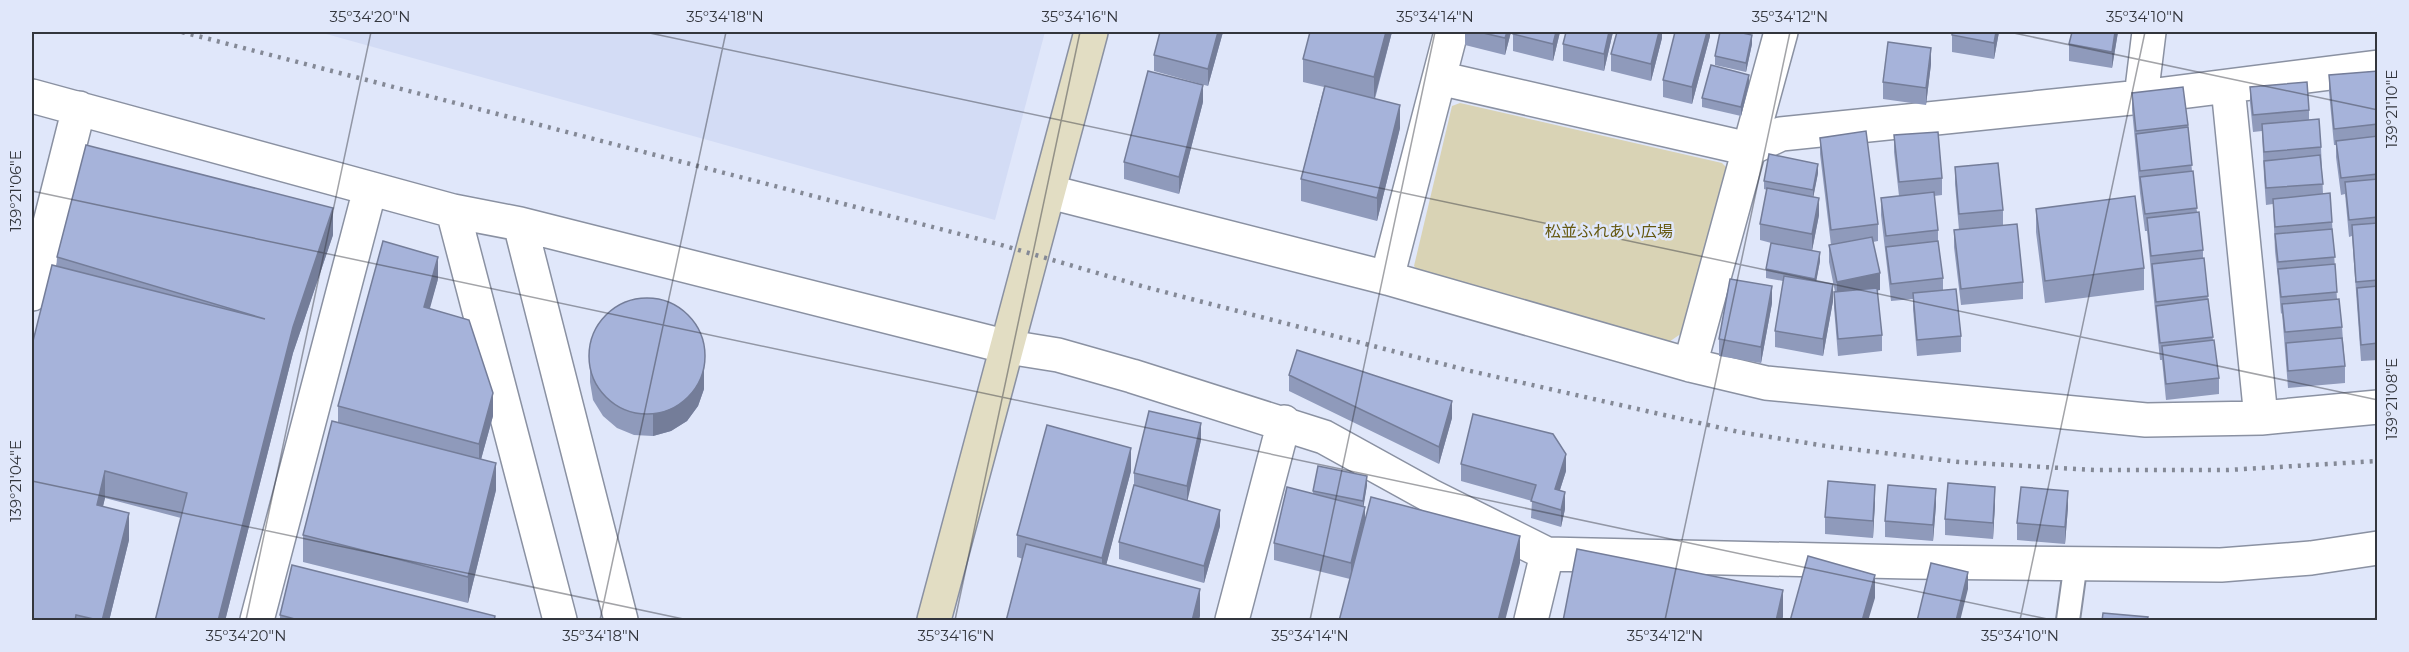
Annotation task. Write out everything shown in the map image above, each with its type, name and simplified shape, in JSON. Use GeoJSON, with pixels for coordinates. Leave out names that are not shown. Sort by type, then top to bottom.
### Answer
{"type":"FeatureCollection","features":[{"type":"Feature","properties":{"kind":"street"},"geometry":{"type":"LineString","coordinates":[[934,621],[1091,32]]}},
{"type":"Feature","properties":{"kind":"street"},"geometry":{"type":"LineString","coordinates":[[1387,278],[1451,32]]}},
{"type":"Feature","properties":{"kind":"street"},"geometry":{"type":"LineString","coordinates":[[1690,365],[1781,32]]}},
{"type":"Feature","properties":{"kind":"street"},"geometry":{"type":"LineString","coordinates":[[2141,98],[2149,32]]}},
{"type":"Feature","properties":{"kind":"street"},"geometry":{"type":"LineString","coordinates":[[1439,78],[1749,149],[1780,134],[2141,98],[2378,67]]}},
{"type":"Feature","properties":{"kind":"street"},"geometry":{"type":"LineString","coordinates":[[2228,87],[2261,418]]}},
{"type":"Feature","properties":{"kind":"street"},"geometry":{"type":"LineString","coordinates":[[32,96],[453,211],[520,224],[1008,347],[1058,355],[1284,423],[1324,437],[1429,495],[1548,554],[1910,562],[2221,565],[2311,558],[2378,548]]}},
{"type":"Feature","properties":{"kind":"street"},"geometry":{"type":"LineString","coordinates":[[32,294],[79,108]]}},
{"type":"Feature","properties":{"kind":"street"},"geometry":{"type":"LineString","coordinates":[[257,621],[370,189]]}},
{"type":"Feature","properties":{"kind":"street"},"geometry":{"type":"LineString","coordinates":[[1050,192],[1387,278],[1690,365],[1766,382],[2134,418],[2261,418],[2378,407]]}},
{"type":"Feature","properties":{"kind":"street"},"geometry":{"type":"LineString","coordinates":[[453,211],[560,621]]}},
{"type":"Feature","properties":{"kind":"street"},"geometry":{"type":"LineString","coordinates":[[520,224],[621,621]]}},
{"type":"Feature","properties":{"kind":"street"},"geometry":{"type":"LineString","coordinates":[[1232,621],[1284,423]]}},
{"type":"Feature","properties":{"kind":"street"},"geometry":{"type":"LineString","coordinates":[[1531,621],[1548,554]]}},
{"type":"Feature","properties":{"kind":"lane"},"geometry":{"type":"LineString","coordinates":[[2068,621],[2076,562]]}},
{"type":"Feature","properties":{"kind":"shaded area"},"geometry":{"type":"Polygon","coordinates":[[[319,32],[1045,32],[995,220],[319,32]]]}},
{"type":"Feature","properties":{"kind":"green space","name":"松並ふれあい広場"},"geometry":{"type":"Polygon","coordinates":[[[1460,103],[1722,163],[1728,169],[1682,333],[1669,342],[1422,275],[1414,266],[1452,106],[1460,103]]]}},
{"type":"Feature","properties":{"kind":"building"},"geometry":{"type":"Polygon","coordinates":[[[1160,32],[1218,32],[1208,69],[1154,55],[1160,32]]]}},
{"type":"Feature","properties":{"kind":"building"},"geometry":{"type":"Polygon","coordinates":[[[1310,32],[1386,32],[1374,77],[1303,59],[1310,32]]]}},
{"type":"Feature","properties":{"kind":"building"},"geometry":{"type":"Polygon","coordinates":[[[1479,32],[1507,32],[1505,38],[1479,32]]]}},
{"type":"Feature","properties":{"kind":"building"},"geometry":{"type":"Polygon","coordinates":[[[1513,32],[1556,32],[1553,44],[1513,34],[1513,32]]]}},
{"type":"Feature","properties":{"kind":"building"},"geometry":{"type":"Polygon","coordinates":[[[1566,32],[1609,32],[1604,54],[1563,44],[1566,32]]]}},
{"type":"Feature","properties":{"kind":"building"},"geometry":{"type":"Polygon","coordinates":[[[1617,32],[1659,32],[1651,64],[1611,54],[1617,32]]]}},
{"type":"Feature","properties":{"kind":"building"},"geometry":{"type":"Polygon","coordinates":[[[1675,32],[1707,32],[1692,87],[1663,80],[1675,32]]]}},
{"type":"Feature","properties":{"kind":"building"},"geometry":{"type":"Polygon","coordinates":[[[1720,32],[1752,35],[1746,63],[1715,56],[1720,32]]]}},
{"type":"Feature","properties":{"kind":"building"},"geometry":{"type":"Polygon","coordinates":[[[1952,32],[1996,32],[1994,43],[1952,35],[1952,32]]]}},
{"type":"Feature","properties":{"kind":"building"},"geometry":{"type":"Polygon","coordinates":[[[2072,32],[2115,32],[2112,52],[2069,44],[2072,32]]]}},
{"type":"Feature","properties":{"kind":"building"},"geometry":{"type":"Polygon","coordinates":[[[1888,42],[1931,48],[1926,88],[1883,82],[1888,42]]]}},
{"type":"Feature","properties":{"kind":"building"},"geometry":{"type":"Polygon","coordinates":[[[1711,65],[1749,75],[1741,107],[1702,98],[1711,65]]]}},
{"type":"Feature","properties":{"kind":"building"},"geometry":{"type":"Polygon","coordinates":[[[1148,71],[1203,85],[1179,177],[1124,162],[1148,71]]]}},
{"type":"Feature","properties":{"kind":"building"},"geometry":{"type":"Polygon","coordinates":[[[2378,71],[2378,124],[2334,129],[2329,75],[2378,71]]]}},
{"type":"Feature","properties":{"kind":"building"},"geometry":{"type":"Polygon","coordinates":[[[2307,82],[2309,110],[2253,115],[2250,87],[2307,82]]]}},
{"type":"Feature","properties":{"kind":"building"},"geometry":{"type":"Polygon","coordinates":[[[1325,86],[1400,105],[1377,198],[1301,179],[1325,86]]]}},
{"type":"Feature","properties":{"kind":"building"},"geometry":{"type":"Polygon","coordinates":[[[2183,87],[2188,125],[2136,131],[2132,93],[2183,87]]]}},
{"type":"Feature","properties":{"kind":"building"},"geometry":{"type":"Polygon","coordinates":[[[2319,119],[2321,147],[2264,152],[2262,124],[2319,119]]]}},
{"type":"Feature","properties":{"kind":"building"},"geometry":{"type":"Polygon","coordinates":[[[2188,127],[2192,165],[2140,171],[2136,134],[2188,127]]]}},
{"type":"Feature","properties":{"kind":"building"},"geometry":{"type":"Polygon","coordinates":[[[1866,131],[1878,224],[1831,230],[1820,138],[1866,131]]]}},
{"type":"Feature","properties":{"kind":"building"},"geometry":{"type":"Polygon","coordinates":[[[1938,132],[1942,178],[1899,182],[1894,135],[1938,132]]]}},
{"type":"Feature","properties":{"kind":"building"},"geometry":{"type":"Polygon","coordinates":[[[2378,136],[2378,174],[2341,178],[2336,141],[2378,136]]]}},
{"type":"Feature","properties":{"kind":"building"},"geometry":{"type":"Polygon","coordinates":[[[86,145],[333,208],[293,327],[218,621],[155,621],[187,493],[105,471],[97,505],[129,513],[102,621],[76,615],[75,621],[32,621],[32,345],[52,265],[265,319],[57,257],[86,145]]]}},
{"type":"Feature","properties":{"kind":"building"},"geometry":{"type":"Polygon","coordinates":[[[1769,154],[1818,164],[1813,190],[1764,181],[1769,154]]]}},
{"type":"Feature","properties":{"kind":"building"},"geometry":{"type":"Polygon","coordinates":[[[2320,155],[2323,184],[2266,188],[2264,161],[2320,155]]]}},
{"type":"Feature","properties":{"kind":"building"},"geometry":{"type":"Polygon","coordinates":[[[1998,163],[2003,210],[1959,214],[1955,167],[1998,163]]]}},
{"type":"Feature","properties":{"kind":"building"},"geometry":{"type":"Polygon","coordinates":[[[2193,171],[2197,208],[2145,214],[2140,177],[2193,171]]]}},
{"type":"Feature","properties":{"kind":"building"},"geometry":{"type":"Polygon","coordinates":[[[2378,179],[2378,217],[2349,220],[2345,182],[2378,179]]]}},
{"type":"Feature","properties":{"kind":"building"},"geometry":{"type":"Polygon","coordinates":[[[1767,188],[1819,198],[1812,234],[1760,224],[1767,188]]]}},
{"type":"Feature","properties":{"kind":"building"},"geometry":{"type":"Polygon","coordinates":[[[1934,192],[1938,230],[1886,236],[1881,198],[1934,192]]]}},
{"type":"Feature","properties":{"kind":"building"},"geometry":{"type":"Polygon","coordinates":[[[2330,193],[2332,222],[2275,227],[2273,199],[2330,193]]]}},
{"type":"Feature","properties":{"kind":"building"},"geometry":{"type":"Polygon","coordinates":[[[2135,196],[2144,268],[2045,281],[2036,209],[2135,196]]]}},
{"type":"Feature","properties":{"kind":"building"},"geometry":{"type":"Polygon","coordinates":[[[2199,212],[2203,250],[2151,256],[2147,218],[2199,212]]]}},
{"type":"Feature","properties":{"kind":"building"},"geometry":{"type":"Polygon","coordinates":[[[2378,223],[2378,280],[2356,282],[2352,225],[2378,223]]]}},
{"type":"Feature","properties":{"kind":"building"},"geometry":{"type":"Polygon","coordinates":[[[2017,224],[2023,282],[1961,289],[1954,230],[2017,224]]]}},
{"type":"Feature","properties":{"kind":"building"},"geometry":{"type":"Polygon","coordinates":[[[2332,229],[2335,257],[2278,262],[2275,234],[2332,229]]]}},
{"type":"Feature","properties":{"kind":"building"},"geometry":{"type":"Polygon","coordinates":[[[1872,237],[1880,273],[1837,282],[1829,245],[1872,237]]]}},
{"type":"Feature","properties":{"kind":"building"},"geometry":{"type":"Polygon","coordinates":[[[383,241],[438,257],[424,307],[469,320],[493,393],[479,444],[338,406],[383,241]]]}},
{"type":"Feature","properties":{"kind":"building"},"geometry":{"type":"Polygon","coordinates":[[[1938,241],[1943,278],[1891,284],[1886,247],[1938,241]]]}},
{"type":"Feature","properties":{"kind":"building"},"geometry":{"type":"Polygon","coordinates":[[[1771,243],[1820,252],[1815,279],[1766,269],[1771,243]]]}},
{"type":"Feature","properties":{"kind":"building"},"geometry":{"type":"Polygon","coordinates":[[[2204,258],[2208,296],[2156,302],[2152,264],[2204,258]]]}},
{"type":"Feature","properties":{"kind":"building"},"geometry":{"type":"Polygon","coordinates":[[[2335,264],[2337,292],[2281,297],[2278,269],[2335,264]]]}},
{"type":"Feature","properties":{"kind":"building"},"geometry":{"type":"Polygon","coordinates":[[[1784,276],[1833,284],[1823,339],[1775,331],[1784,276]]]}},
{"type":"Feature","properties":{"kind":"building"},"geometry":{"type":"Polygon","coordinates":[[[1730,279],[1772,286],[1761,347],[1719,339],[1730,279]]]}},
{"type":"Feature","properties":{"kind":"building"},"geometry":{"type":"Polygon","coordinates":[[[2378,286],[2378,343],[2361,345],[2357,288],[2378,286]]]}},
{"type":"Feature","properties":{"kind":"building"},"geometry":{"type":"Polygon","coordinates":[[[1877,288],[1882,335],[1838,339],[1834,292],[1877,288]]]}},
{"type":"Feature","properties":{"kind":"building"},"geometry":{"type":"Polygon","coordinates":[[[1956,289],[1961,336],[1917,340],[1913,293],[1956,289]]]}},
{"type":"Feature","properties":{"kind":"building"},"geometry":{"type":"Polygon","coordinates":[[[647,298],[669,303],[688,315],[700,334],[705,356],[700,378],[688,397],[669,409],[647,414],[625,409],[606,397],[594,378],[589,356],[594,334],[606,315],[625,303],[647,298]]]}},
{"type":"Feature","properties":{"kind":"building"},"geometry":{"type":"Polygon","coordinates":[[[2208,299],[2213,337],[2160,343],[2156,306],[2208,299]]]}},
{"type":"Feature","properties":{"kind":"building"},"geometry":{"type":"Polygon","coordinates":[[[2339,299],[2342,327],[2285,332],[2282,304],[2339,299]]]}},
{"type":"Feature","properties":{"kind":"building"},"geometry":{"type":"Polygon","coordinates":[[[2342,338],[2345,366],[2288,371],[2286,343],[2342,338]]]}},
{"type":"Feature","properties":{"kind":"building"},"geometry":{"type":"Polygon","coordinates":[[[2214,340],[2219,378],[2166,384],[2162,346],[2214,340]]]}},
{"type":"Feature","properties":{"kind":"building"},"geometry":{"type":"Polygon","coordinates":[[[1297,350],[1452,401],[1439,447],[1289,375],[1297,350]]]}},
{"type":"Feature","properties":{"kind":"building"},"geometry":{"type":"Polygon","coordinates":[[[1149,411],[1201,423],[1187,486],[1134,473],[1149,411]]]}},
{"type":"Feature","properties":{"kind":"building"},"geometry":{"type":"Polygon","coordinates":[[[1473,414],[1553,434],[1566,454],[1555,489],[1565,492],[1561,510],[1531,501],[1536,485],[1461,464],[1473,414]]]}},
{"type":"Feature","properties":{"kind":"building"},"geometry":{"type":"Polygon","coordinates":[[[332,421],[496,463],[468,577],[303,535],[332,421]]]}},
{"type":"Feature","properties":{"kind":"building"},"geometry":{"type":"Polygon","coordinates":[[[1047,425],[1131,448],[1102,558],[1017,535],[1047,425]]]}},
{"type":"Feature","properties":{"kind":"building"},"geometry":{"type":"Polygon","coordinates":[[[1318,466],[1367,476],[1363,501],[1313,491],[1318,466]]]}},
{"type":"Feature","properties":{"kind":"building"},"geometry":{"type":"Polygon","coordinates":[[[1828,481],[1875,485],[1873,521],[1825,517],[1828,481]]]}},
{"type":"Feature","properties":{"kind":"building"},"geometry":{"type":"Polygon","coordinates":[[[1948,483],[1995,487],[1993,523],[1945,519],[1948,483]]]}},
{"type":"Feature","properties":{"kind":"building"},"geometry":{"type":"Polygon","coordinates":[[[1134,485],[1220,510],[1204,566],[1119,542],[1134,485]]]}},
{"type":"Feature","properties":{"kind":"building"},"geometry":{"type":"Polygon","coordinates":[[[1888,485],[1936,489],[1933,525],[1885,521],[1888,485]]]}},
{"type":"Feature","properties":{"kind":"building"},"geometry":{"type":"Polygon","coordinates":[[[1287,487],[1365,507],[1351,563],[1274,543],[1287,487]]]}},
{"type":"Feature","properties":{"kind":"building"},"geometry":{"type":"Polygon","coordinates":[[[2021,487],[2068,491],[2065,527],[2017,523],[2021,487]]]}},
{"type":"Feature","properties":{"kind":"building"},"geometry":{"type":"Polygon","coordinates":[[[1371,497],[1520,536],[1498,621],[1339,621],[1371,497]]]}},
{"type":"Feature","properties":{"kind":"building"},"geometry":{"type":"Polygon","coordinates":[[[1026,544],[1200,589],[1192,621],[1006,621],[1026,544]]]}},
{"type":"Feature","properties":{"kind":"building"},"geometry":{"type":"Polygon","coordinates":[[[1577,549],[1783,590],[1776,621],[1563,621],[1577,549]]]}},
{"type":"Feature","properties":{"kind":"building"},"geometry":{"type":"Polygon","coordinates":[[[1808,556],[1875,575],[1862,621],[1790,621],[1808,556]]]}},
{"type":"Feature","properties":{"kind":"building"},"geometry":{"type":"Polygon","coordinates":[[[1931,563],[1968,572],[1956,621],[1917,621],[1931,563]]]}},
{"type":"Feature","properties":{"kind":"building"},"geometry":{"type":"Polygon","coordinates":[[[292,565],[495,616],[494,621],[302,621],[280,615],[292,565]]]}},
{"type":"Feature","properties":{"kind":"building"},"geometry":{"type":"Polygon","coordinates":[[[2103,613],[2148,617],[2147,621],[2102,621],[2103,613]]]}},
{"type":"Feature","properties":{"kind":"railway"},"geometry":{"type":"LineString","coordinates":[[182,32],[998,244],[1145,287],[1466,370],[1739,432],[1826,446],[1959,462],[2094,470],[2228,470],[2378,461]]}}]}
